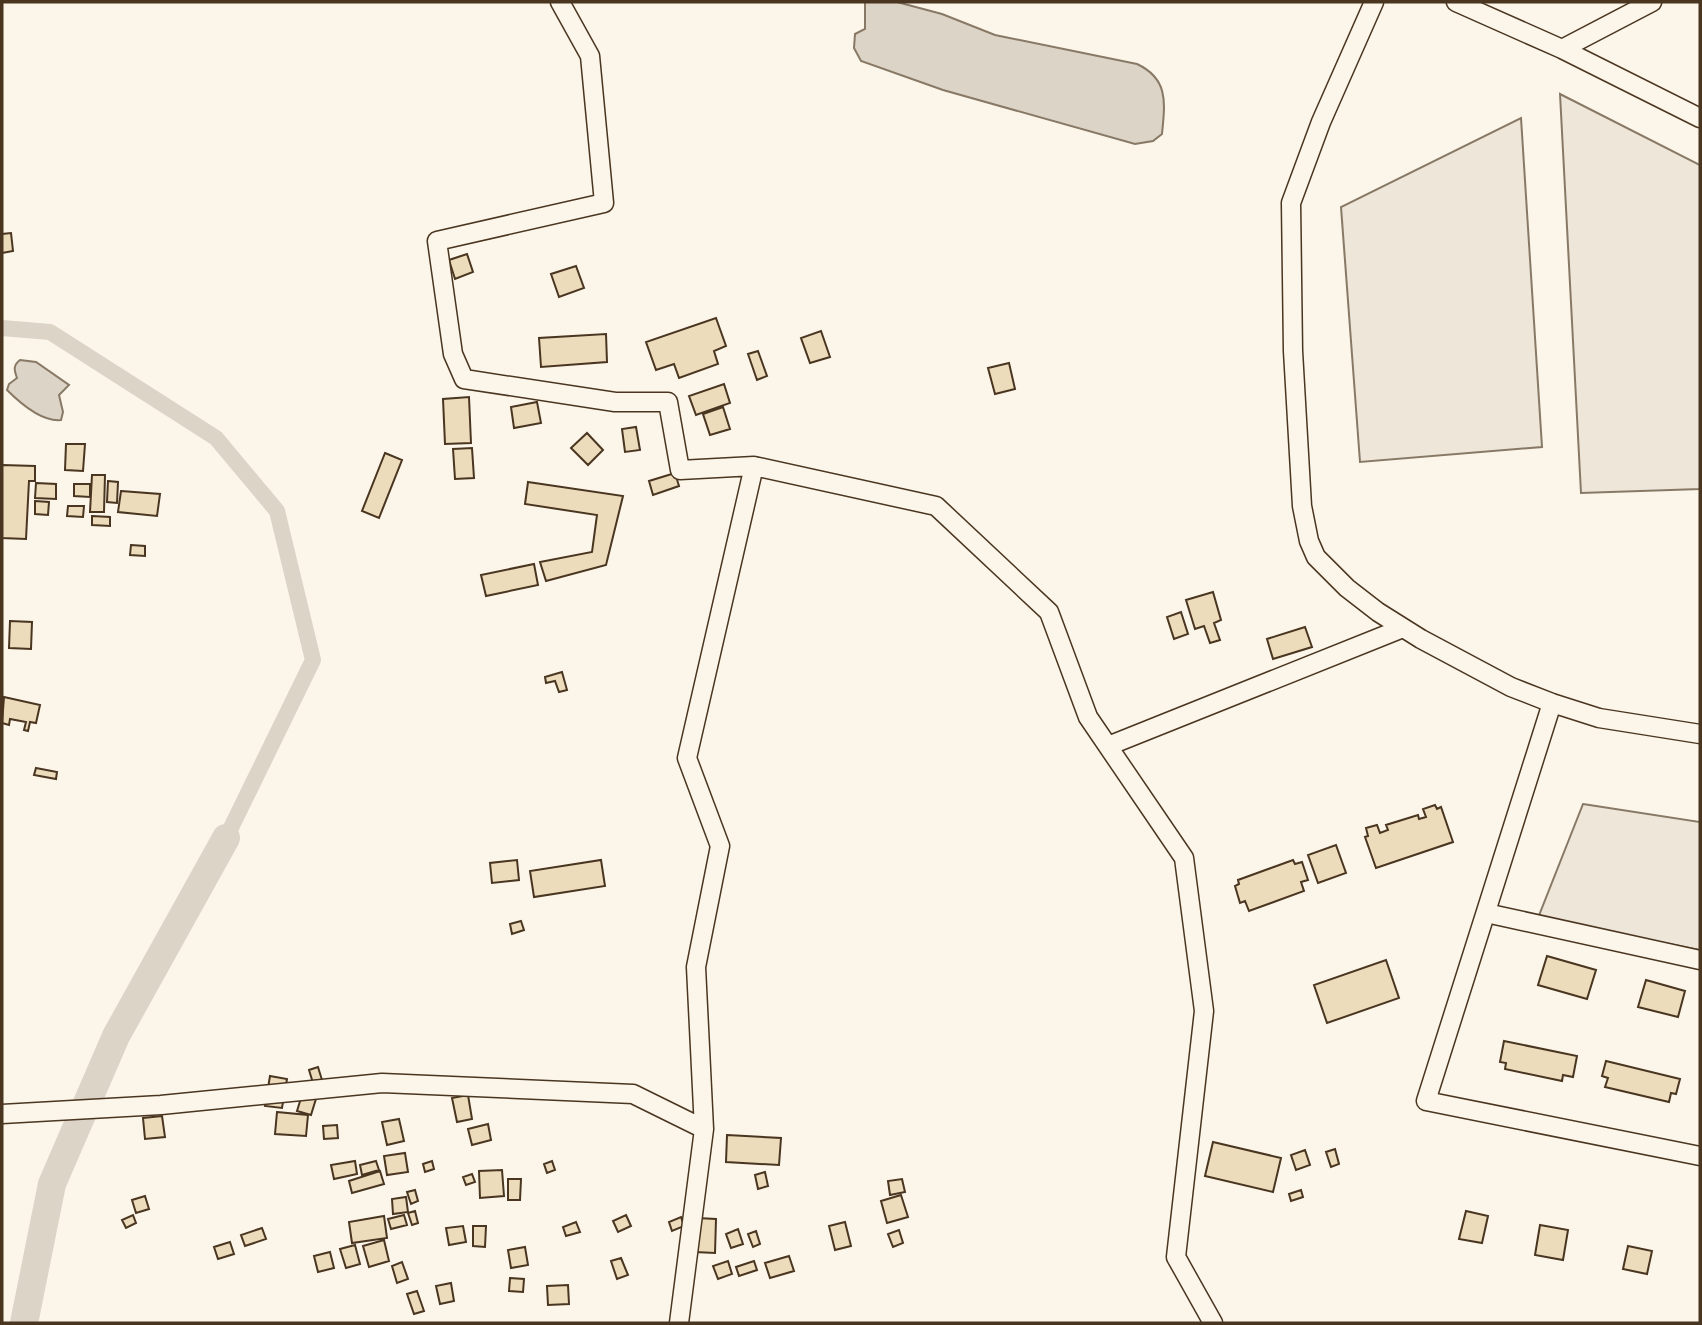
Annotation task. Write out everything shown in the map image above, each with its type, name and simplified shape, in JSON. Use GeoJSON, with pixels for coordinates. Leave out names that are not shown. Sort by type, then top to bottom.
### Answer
{"type":"FeatureCollection","features":[{"type":"Feature","properties":{"kind":"street"},"geometry":{"type":"LineString","coordinates":[[560,2],[590,56],[604,203],[437,241],[453,354],[464,379],[615,401],[668,402],[680,470],[754,466],[936,506],[1049,612],[1088,717],[1184,858],[1204,1011],[1176,1257],[1213,1323]]}},
{"type":"Feature","properties":{"kind":"street"},"geometry":{"type":"LineString","coordinates":[[1374,2],[1321,122],[1291,203],[1293,351],[1302,506],[1309,541],[1316,557],[1347,588],[1378,612],[1511,687],[1599,718],[1700,734]]}},
{"type":"Feature","properties":{"kind":"street"},"geometry":{"type":"LineString","coordinates":[[1456,2],[1562,50],[1700,118]]}},
{"type":"Feature","properties":{"kind":"street"},"geometry":{"type":"LineString","coordinates":[[1562,50],[1652,2]]}},
{"type":"Feature","properties":{"kind":"street"},"geometry":{"type":"LineString","coordinates":[[679,1323],[704,1129],[696,967],[720,846],[687,758],[754,466]]}},
{"type":"Feature","properties":{"kind":"street"},"geometry":{"type":"LineString","coordinates":[[1108,746],[1403,628]]}},
{"type":"Feature","properties":{"kind":"street"},"geometry":{"type":"LineString","coordinates":[[1552,703],[1426,1101],[1700,1156]]}},
{"type":"Feature","properties":{"kind":"street"},"geometry":{"type":"LineString","coordinates":[[1486,913],[1700,960]]}},
{"type":"Feature","properties":{"kind":"street"},"geometry":{"type":"LineString","coordinates":[[2,1114],[161,1105],[382,1083],[633,1094],[704,1129]]}},
{"type":"Feature","properties":{"kind":"shaded area"},"geometry":{"type":"Polygon","coordinates":[[[865,2],[897,2],[942,14],[995,35],[1137,64],[1155,77],[1163,93],[1162,134],[1153,141],[1135,144],[943,90],[861,61],[854,48],[855,34],[865,29],[865,2]]]}},
{"type":"Feature","properties":{"kind":"shaded area"},"geometry":{"type":"Polygon","coordinates":[[[1560,94],[1700,165],[1700,489],[1581,493],[1560,94]]]}},
{"type":"Feature","properties":{"kind":"shaded area"},"geometry":{"type":"Polygon","coordinates":[[[1521,118],[1542,447],[1360,462],[1341,207],[1521,118]]]}},
{"type":"Feature","properties":{"kind":"shaded area"},"geometry":{"type":"Polygon","coordinates":[[[20,360],[36,362],[69,385],[59,395],[63,412],[61,420],[39,415],[7,390],[9,384],[17,378],[15,368],[20,360]]]}},
{"type":"Feature","properties":{"kind":"shaded area"},"geometry":{"type":"Polygon","coordinates":[[[1583,804],[1700,822],[1700,950],[1538,918],[1583,804]]]}},
{"type":"Feature","properties":{"kind":"building"},"geometry":{"type":"Polygon","coordinates":[[[11,233],[13,251],[2,253],[2,234],[11,233]]]}},
{"type":"Feature","properties":{"kind":"building"},"geometry":{"type":"Polygon","coordinates":[[[467,254],[473,272],[455,279],[449,260],[467,254]]]}},
{"type":"Feature","properties":{"kind":"building"},"geometry":{"type":"Polygon","coordinates":[[[576,266],[584,288],[559,297],[551,274],[576,266]]]}},
{"type":"Feature","properties":{"kind":"building"},"geometry":{"type":"Polygon","coordinates":[[[716,318],[726,346],[714,351],[718,364],[679,378],[674,364],[656,370],[646,342],[716,318]]]}},
{"type":"Feature","properties":{"kind":"building"},"geometry":{"type":"Polygon","coordinates":[[[821,331],[830,357],[810,363],[801,338],[821,331]]]}},
{"type":"Feature","properties":{"kind":"building"},"geometry":{"type":"Polygon","coordinates":[[[606,334],[607,362],[541,367],[539,338],[606,334]]]}},
{"type":"Feature","properties":{"kind":"building"},"geometry":{"type":"Polygon","coordinates":[[[758,351],[767,376],[757,380],[748,354],[758,351]]]}},
{"type":"Feature","properties":{"kind":"building"},"geometry":{"type":"Polygon","coordinates":[[[1009,363],[1015,389],[995,394],[988,368],[1009,363]]]}},
{"type":"Feature","properties":{"kind":"building"},"geometry":{"type":"Polygon","coordinates":[[[724,384],[730,403],[696,415],[689,396],[724,384]]]}},
{"type":"Feature","properties":{"kind":"building"},"geometry":{"type":"Polygon","coordinates":[[[469,397],[471,443],[445,444],[443,399],[469,397]]]}},
{"type":"Feature","properties":{"kind":"building"},"geometry":{"type":"Polygon","coordinates":[[[537,402],[541,423],[514,428],[511,407],[537,402]]]}},
{"type":"Feature","properties":{"kind":"building"},"geometry":{"type":"Polygon","coordinates":[[[723,407],[730,429],[710,435],[703,414],[723,407]]]}},
{"type":"Feature","properties":{"kind":"building"},"geometry":{"type":"Polygon","coordinates":[[[636,427],[640,450],[625,452],[622,429],[636,427]]]}},
{"type":"Feature","properties":{"kind":"building"},"geometry":{"type":"Polygon","coordinates":[[[587,433],[603,450],[588,465],[571,448],[587,433]]]}},
{"type":"Feature","properties":{"kind":"building"},"geometry":{"type":"Polygon","coordinates":[[[66,444],[85,444],[83,471],[65,470],[66,444]]]}},
{"type":"Feature","properties":{"kind":"building"},"geometry":{"type":"Polygon","coordinates":[[[472,448],[474,478],[455,479],[453,449],[472,448]]]}},
{"type":"Feature","properties":{"kind":"building"},"geometry":{"type":"Polygon","coordinates":[[[385,453],[402,460],[379,518],[362,511],[385,453]]]}},
{"type":"Feature","properties":{"kind":"building"},"geometry":{"type":"Polygon","coordinates":[[[2,465],[35,466],[35,481],[29,481],[26,539],[2,538],[2,465]]]}},
{"type":"Feature","properties":{"kind":"building"},"geometry":{"type":"Polygon","coordinates":[[[675,473],[679,486],[653,495],[649,481],[675,473]]]}},
{"type":"Feature","properties":{"kind":"building"},"geometry":{"type":"Polygon","coordinates":[[[92,475],[105,475],[104,512],[90,512],[92,475]]]}},
{"type":"Feature","properties":{"kind":"building"},"geometry":{"type":"Polygon","coordinates":[[[108,481],[118,482],[117,503],[107,502],[108,481]]]}},
{"type":"Feature","properties":{"kind":"building"},"geometry":{"type":"Polygon","coordinates":[[[528,482],[623,496],[606,565],[546,581],[540,562],[592,552],[597,515],[525,504],[528,482]]]}},
{"type":"Feature","properties":{"kind":"building"},"geometry":{"type":"Polygon","coordinates":[[[36,483],[56,484],[56,499],[35,498],[36,483]]]}},
{"type":"Feature","properties":{"kind":"building"},"geometry":{"type":"Polygon","coordinates":[[[74,484],[90,484],[90,497],[74,496],[74,484]]]}},
{"type":"Feature","properties":{"kind":"building"},"geometry":{"type":"Polygon","coordinates":[[[121,491],[160,494],[157,516],[118,512],[121,491]]]}},
{"type":"Feature","properties":{"kind":"building"},"geometry":{"type":"Polygon","coordinates":[[[35,501],[49,502],[48,515],[35,514],[35,501]]]}},
{"type":"Feature","properties":{"kind":"building"},"geometry":{"type":"Polygon","coordinates":[[[68,506],[84,506],[83,517],[67,516],[68,506]]]}},
{"type":"Feature","properties":{"kind":"building"},"geometry":{"type":"Polygon","coordinates":[[[92,516],[110,517],[110,526],[92,525],[92,516]]]}},
{"type":"Feature","properties":{"kind":"building"},"geometry":{"type":"Polygon","coordinates":[[[131,545],[145,546],[145,556],[130,555],[131,545]]]}},
{"type":"Feature","properties":{"kind":"building"},"geometry":{"type":"Polygon","coordinates":[[[534,564],[538,585],[486,596],[481,575],[534,564]]]}},
{"type":"Feature","properties":{"kind":"building"},"geometry":{"type":"Polygon","coordinates":[[[1213,592],[1221,620],[1214,623],[1220,640],[1210,643],[1204,626],[1195,629],[1186,600],[1213,592]]]}},
{"type":"Feature","properties":{"kind":"building"},"geometry":{"type":"Polygon","coordinates":[[[1181,612],[1188,634],[1174,639],[1167,617],[1181,612]]]}},
{"type":"Feature","properties":{"kind":"building"},"geometry":{"type":"Polygon","coordinates":[[[10,621],[32,622],[31,649],[9,648],[10,621]]]}},
{"type":"Feature","properties":{"kind":"building"},"geometry":{"type":"Polygon","coordinates":[[[1305,627],[1312,647],[1273,659],[1267,639],[1305,627]]]}},
{"type":"Feature","properties":{"kind":"building"},"geometry":{"type":"Polygon","coordinates":[[[562,672],[567,690],[559,692],[555,681],[546,683],[545,677],[562,672]]]}},
{"type":"Feature","properties":{"kind":"building"},"geometry":{"type":"Polygon","coordinates":[[[4,697],[40,705],[36,723],[30,722],[28,731],[24,730],[26,722],[10,719],[9,725],[2,723],[4,697]]]}},
{"type":"Feature","properties":{"kind":"building"},"geometry":{"type":"Polygon","coordinates":[[[36,768],[57,772],[56,779],[34,775],[36,768]]]}},
{"type":"Feature","properties":{"kind":"building"},"geometry":{"type":"Polygon","coordinates":[[[1435,805],[1437,809],[1441,807],[1453,842],[1376,868],[1365,837],[1368,836],[1366,828],[1377,825],[1380,833],[1388,830],[1386,825],[1418,815],[1419,819],[1426,817],[1423,809],[1435,805]]]}},
{"type":"Feature","properties":{"kind":"building"},"geometry":{"type":"Polygon","coordinates":[[[1336,845],[1346,873],[1318,883],[1308,855],[1336,845]]]}},
{"type":"Feature","properties":{"kind":"building"},"geometry":{"type":"Polygon","coordinates":[[[517,860],[519,880],[492,883],[490,863],[517,860]]]}},
{"type":"Feature","properties":{"kind":"building"},"geometry":{"type":"Polygon","coordinates":[[[601,860],[605,886],[534,897],[530,871],[601,860]]]}},
{"type":"Feature","properties":{"kind":"building"},"geometry":{"type":"Polygon","coordinates":[[[1293,860],[1295,864],[1302,862],[1308,880],[1301,882],[1304,891],[1249,911],[1245,901],[1240,903],[1235,886],[1239,884],[1238,880],[1293,860]]]}},
{"type":"Feature","properties":{"kind":"building"},"geometry":{"type":"Polygon","coordinates":[[[521,921],[524,930],[512,934],[510,924],[521,921]]]}},
{"type":"Feature","properties":{"kind":"building"},"geometry":{"type":"Polygon","coordinates":[[[1547,956],[1596,970],[1587,999],[1538,985],[1547,956]]]}},
{"type":"Feature","properties":{"kind":"building"},"geometry":{"type":"Polygon","coordinates":[[[1386,960],[1399,998],[1327,1023],[1314,985],[1386,960]]]}},
{"type":"Feature","properties":{"kind":"building"},"geometry":{"type":"Polygon","coordinates":[[[1646,980],[1685,991],[1678,1017],[1638,1007],[1646,980]]]}},
{"type":"Feature","properties":{"kind":"building"},"geometry":{"type":"Polygon","coordinates":[[[1504,1041],[1577,1056],[1573,1077],[1563,1075],[1562,1081],[1505,1069],[1506,1063],[1500,1062],[1504,1041]]]}},
{"type":"Feature","properties":{"kind":"building"},"geometry":{"type":"Polygon","coordinates":[[[1606,1061],[1680,1079],[1676,1094],[1671,1093],[1669,1102],[1605,1087],[1608,1078],[1602,1076],[1606,1061]]]}},
{"type":"Feature","properties":{"kind":"building"},"geometry":{"type":"Polygon","coordinates":[[[318,1067],[322,1080],[313,1083],[309,1070],[318,1067]]]}},
{"type":"Feature","properties":{"kind":"building"},"geometry":{"type":"Polygon","coordinates":[[[270,1076],[287,1079],[282,1108],[265,1106],[270,1076]]]}},
{"type":"Feature","properties":{"kind":"building"},"geometry":{"type":"Polygon","coordinates":[[[305,1085],[319,1089],[311,1115],[297,1111],[305,1085]]]}},
{"type":"Feature","properties":{"kind":"building"},"geometry":{"type":"Polygon","coordinates":[[[468,1095],[472,1119],[457,1122],[452,1098],[468,1095]]]}},
{"type":"Feature","properties":{"kind":"building"},"geometry":{"type":"Polygon","coordinates":[[[277,1112],[308,1115],[306,1136],[275,1134],[277,1112]]]}},
{"type":"Feature","properties":{"kind":"building"},"geometry":{"type":"Polygon","coordinates":[[[162,1116],[165,1137],[145,1139],[143,1118],[162,1116]]]}},
{"type":"Feature","properties":{"kind":"building"},"geometry":{"type":"Polygon","coordinates":[[[399,1119],[404,1141],[387,1145],[382,1122],[399,1119]]]}},
{"type":"Feature","properties":{"kind":"building"},"geometry":{"type":"Polygon","coordinates":[[[488,1124],[491,1140],[472,1145],[468,1129],[488,1124]]]}},
{"type":"Feature","properties":{"kind":"building"},"geometry":{"type":"Polygon","coordinates":[[[337,1125],[338,1138],[324,1139],[323,1126],[337,1125]]]}},
{"type":"Feature","properties":{"kind":"building"},"geometry":{"type":"Polygon","coordinates":[[[727,1135],[781,1138],[779,1165],[726,1162],[727,1135]]]}},
{"type":"Feature","properties":{"kind":"building"},"geometry":{"type":"Polygon","coordinates":[[[1213,1142],[1281,1158],[1273,1192],[1205,1176],[1213,1142]]]}},
{"type":"Feature","properties":{"kind":"building"},"geometry":{"type":"Polygon","coordinates":[[[1335,1149],[1339,1164],[1331,1167],[1326,1152],[1335,1149]]]}},
{"type":"Feature","properties":{"kind":"building"},"geometry":{"type":"Polygon","coordinates":[[[1305,1150],[1310,1165],[1296,1170],[1291,1155],[1305,1150]]]}},
{"type":"Feature","properties":{"kind":"building"},"geometry":{"type":"Polygon","coordinates":[[[405,1153],[408,1172],[387,1175],[384,1156],[405,1153]]]}},
{"type":"Feature","properties":{"kind":"building"},"geometry":{"type":"Polygon","coordinates":[[[355,1161],[357,1174],[334,1179],[331,1165],[355,1161]]]}},
{"type":"Feature","properties":{"kind":"building"},"geometry":{"type":"Polygon","coordinates":[[[376,1161],[379,1170],[362,1175],[360,1165],[376,1161]]]}},
{"type":"Feature","properties":{"kind":"building"},"geometry":{"type":"Polygon","coordinates":[[[432,1161],[434,1169],[425,1172],[423,1164],[432,1161]]]}},
{"type":"Feature","properties":{"kind":"building"},"geometry":{"type":"Polygon","coordinates":[[[552,1161],[555,1170],[547,1173],[544,1164],[552,1161]]]}},
{"type":"Feature","properties":{"kind":"building"},"geometry":{"type":"Polygon","coordinates":[[[502,1170],[504,1196],[480,1198],[479,1171],[502,1170]]]}},
{"type":"Feature","properties":{"kind":"building"},"geometry":{"type":"Polygon","coordinates":[[[380,1171],[384,1184],[352,1193],[349,1181],[380,1171]]]}},
{"type":"Feature","properties":{"kind":"building"},"geometry":{"type":"Polygon","coordinates":[[[765,1172],[768,1186],[758,1189],[755,1175],[765,1172]]]}},
{"type":"Feature","properties":{"kind":"building"},"geometry":{"type":"Polygon","coordinates":[[[472,1174],[475,1182],[466,1185],[463,1177],[472,1174]]]}},
{"type":"Feature","properties":{"kind":"building"},"geometry":{"type":"Polygon","coordinates":[[[508,1179],[521,1179],[520,1200],[508,1200],[508,1179]]]}},
{"type":"Feature","properties":{"kind":"building"},"geometry":{"type":"Polygon","coordinates":[[[902,1179],[905,1192],[890,1195],[888,1181],[902,1179]]]}},
{"type":"Feature","properties":{"kind":"building"},"geometry":{"type":"Polygon","coordinates":[[[415,1190],[418,1201],[411,1204],[407,1192],[415,1190]]]}},
{"type":"Feature","properties":{"kind":"building"},"geometry":{"type":"Polygon","coordinates":[[[1301,1190],[1303,1197],[1291,1201],[1289,1194],[1301,1190]]]}},
{"type":"Feature","properties":{"kind":"building"},"geometry":{"type":"Polygon","coordinates":[[[901,1195],[908,1217],[887,1223],[881,1201],[901,1195]]]}},
{"type":"Feature","properties":{"kind":"building"},"geometry":{"type":"Polygon","coordinates":[[[145,1196],[149,1209],[136,1213],[132,1200],[145,1196]]]}},
{"type":"Feature","properties":{"kind":"building"},"geometry":{"type":"Polygon","coordinates":[[[406,1197],[408,1212],[393,1214],[392,1199],[406,1197]]]}},
{"type":"Feature","properties":{"kind":"building"},"geometry":{"type":"Polygon","coordinates":[[[415,1211],[418,1223],[412,1225],[408,1213],[415,1211]]]}},
{"type":"Feature","properties":{"kind":"building"},"geometry":{"type":"Polygon","coordinates":[[[1466,1211],[1488,1216],[1482,1243],[1459,1239],[1466,1211]]]}},
{"type":"Feature","properties":{"kind":"building"},"geometry":{"type":"Polygon","coordinates":[[[133,1215],[136,1223],[126,1228],[122,1220],[133,1215]]]}},
{"type":"Feature","properties":{"kind":"building"},"geometry":{"type":"Polygon","coordinates":[[[404,1215],[407,1225],[391,1229],[388,1219],[404,1215]]]}},
{"type":"Feature","properties":{"kind":"building"},"geometry":{"type":"Polygon","coordinates":[[[626,1215],[631,1226],[618,1232],[613,1221],[626,1215]]]}},
{"type":"Feature","properties":{"kind":"building"},"geometry":{"type":"Polygon","coordinates":[[[384,1216],[387,1238],[352,1243],[349,1222],[384,1216]]]}},
{"type":"Feature","properties":{"kind":"building"},"geometry":{"type":"Polygon","coordinates":[[[681,1217],[684,1226],[672,1231],[669,1222],[681,1217]]]}},
{"type":"Feature","properties":{"kind":"building"},"geometry":{"type":"Polygon","coordinates":[[[697,1218],[716,1219],[715,1253],[695,1252],[697,1218]]]}},
{"type":"Feature","properties":{"kind":"building"},"geometry":{"type":"Polygon","coordinates":[[[576,1222],[580,1232],[566,1236],[563,1227],[576,1222]]]}},
{"type":"Feature","properties":{"kind":"building"},"geometry":{"type":"Polygon","coordinates":[[[845,1222],[851,1246],[835,1250],[829,1226],[845,1222]]]}},
{"type":"Feature","properties":{"kind":"building"},"geometry":{"type":"Polygon","coordinates":[[[1540,1225],[1568,1230],[1563,1260],[1535,1255],[1540,1225]]]}},
{"type":"Feature","properties":{"kind":"building"},"geometry":{"type":"Polygon","coordinates":[[[463,1226],[466,1242],[449,1245],[446,1228],[463,1226]]]}},
{"type":"Feature","properties":{"kind":"building"},"geometry":{"type":"Polygon","coordinates":[[[473,1226],[486,1226],[485,1247],[473,1246],[473,1226]]]}},
{"type":"Feature","properties":{"kind":"building"},"geometry":{"type":"Polygon","coordinates":[[[262,1228],[266,1239],[245,1246],[241,1235],[262,1228]]]}},
{"type":"Feature","properties":{"kind":"building"},"geometry":{"type":"Polygon","coordinates":[[[738,1229],[743,1244],[731,1248],[726,1234],[738,1229]]]}},
{"type":"Feature","properties":{"kind":"building"},"geometry":{"type":"Polygon","coordinates":[[[899,1230],[903,1243],[893,1247],[888,1234],[899,1230]]]}},
{"type":"Feature","properties":{"kind":"building"},"geometry":{"type":"Polygon","coordinates":[[[756,1231],[760,1244],[753,1247],[748,1234],[756,1231]]]}},
{"type":"Feature","properties":{"kind":"building"},"geometry":{"type":"Polygon","coordinates":[[[384,1240],[389,1261],[369,1267],[363,1246],[384,1240]]]}},
{"type":"Feature","properties":{"kind":"building"},"geometry":{"type":"Polygon","coordinates":[[[230,1242],[234,1254],[218,1259],[214,1247],[230,1242]]]}},
{"type":"Feature","properties":{"kind":"building"},"geometry":{"type":"Polygon","coordinates":[[[355,1245],[360,1264],[346,1268],[340,1249],[355,1245]]]}},
{"type":"Feature","properties":{"kind":"building"},"geometry":{"type":"Polygon","coordinates":[[[1628,1246],[1652,1251],[1647,1274],[1623,1269],[1628,1246]]]}},
{"type":"Feature","properties":{"kind":"building"},"geometry":{"type":"Polygon","coordinates":[[[525,1247],[528,1265],[511,1268],[508,1250],[525,1247]]]}},
{"type":"Feature","properties":{"kind":"building"},"geometry":{"type":"Polygon","coordinates":[[[330,1252],[334,1268],[318,1272],[314,1256],[330,1252]]]}},
{"type":"Feature","properties":{"kind":"building"},"geometry":{"type":"Polygon","coordinates":[[[789,1256],[794,1271],[770,1278],[765,1263],[789,1256]]]}},
{"type":"Feature","properties":{"kind":"building"},"geometry":{"type":"Polygon","coordinates":[[[621,1258],[628,1275],[617,1279],[611,1261],[621,1258]]]}},
{"type":"Feature","properties":{"kind":"building"},"geometry":{"type":"Polygon","coordinates":[[[728,1261],[732,1274],[718,1279],[713,1266],[728,1261]]]}},
{"type":"Feature","properties":{"kind":"building"},"geometry":{"type":"Polygon","coordinates":[[[754,1261],[757,1270],[739,1276],[736,1267],[754,1261]]]}},
{"type":"Feature","properties":{"kind":"building"},"geometry":{"type":"Polygon","coordinates":[[[402,1262],[408,1279],[397,1283],[392,1266],[402,1262]]]}},
{"type":"Feature","properties":{"kind":"building"},"geometry":{"type":"Polygon","coordinates":[[[510,1278],[524,1279],[523,1292],[509,1291],[510,1278]]]}},
{"type":"Feature","properties":{"kind":"building"},"geometry":{"type":"Polygon","coordinates":[[[451,1283],[454,1301],[440,1304],[436,1286],[451,1283]]]}},
{"type":"Feature","properties":{"kind":"building"},"geometry":{"type":"Polygon","coordinates":[[[568,1285],[569,1304],[548,1305],[547,1286],[568,1285]]]}},
{"type":"Feature","properties":{"kind":"building"},"geometry":{"type":"Polygon","coordinates":[[[417,1291],[424,1311],[414,1314],[407,1294],[417,1291]]]}},
{"type":"Feature","properties":{"kind":"waterway"},"geometry":{"type":"LineString","coordinates":[[2,328],[50,332],[216,438],[277,511],[313,660],[226,838]]}},
{"type":"Feature","properties":{"kind":"waterway"},"geometry":{"type":"LineString","coordinates":[[24,1323],[52,1184],[116,1036],[226,838]]}}]}
